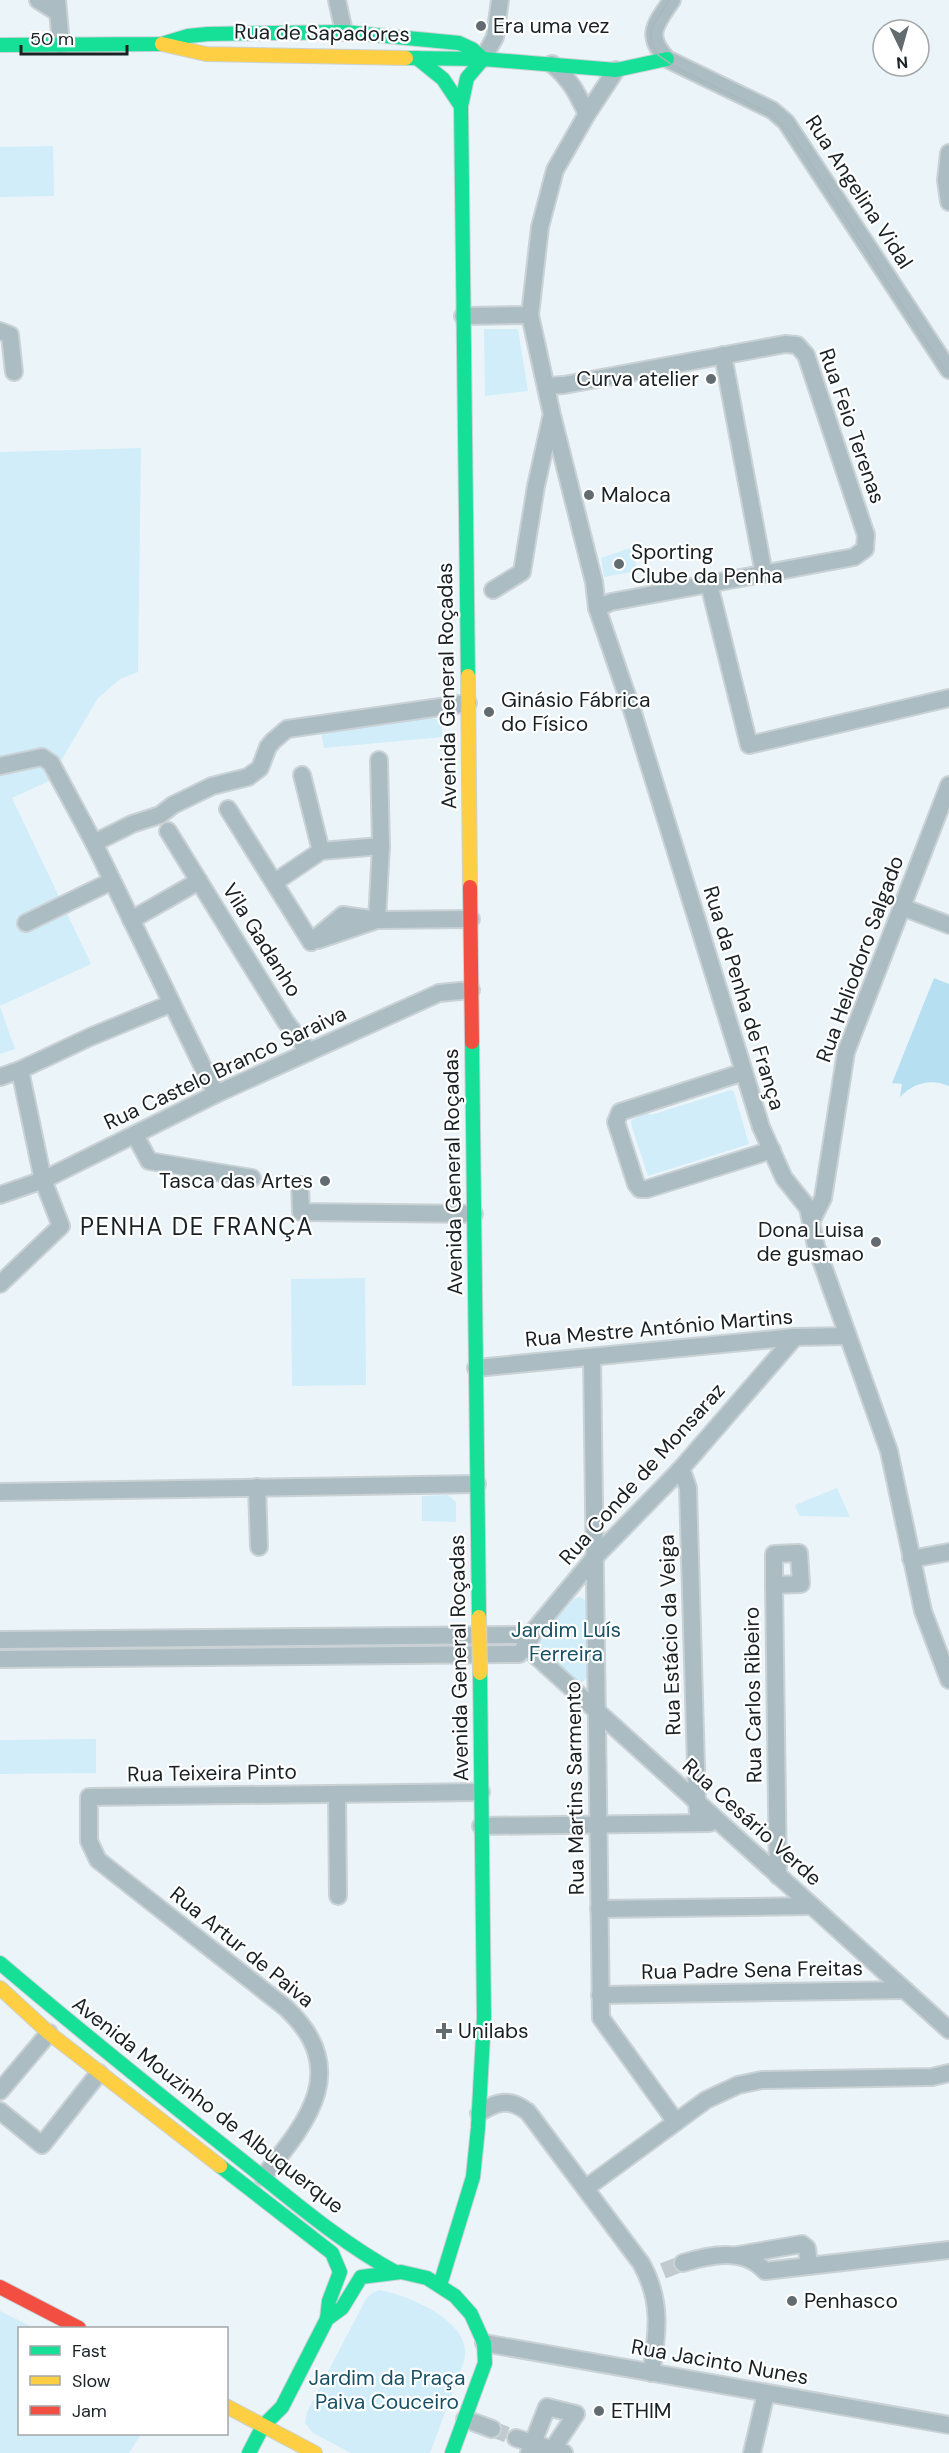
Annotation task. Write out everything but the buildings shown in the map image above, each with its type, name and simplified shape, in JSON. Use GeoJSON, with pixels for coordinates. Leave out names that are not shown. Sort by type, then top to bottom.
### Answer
{"type":"FeatureCollection","features":[{"type":"Feature","properties":{"kind":"street"},"geometry":{"type":"LineString","coordinates":[[38,0],[57,6],[61,44]]}},
{"type":"Feature","properties":{"kind":"street"},"geometry":{"type":"LineString","coordinates":[[337,0],[344,32]]}},
{"type":"Feature","properties":{"kind":"street"},"geometry":{"type":"LineString","coordinates":[[483,59],[495,37],[500,0]]}},
{"type":"Feature","properties":{"kind":"street"},"geometry":{"type":"LineString","coordinates":[[667,59],[657,49],[654,32],[657,21],[672,0]]}},
{"type":"Feature","properties":{"kind":"street","name":"Rua de Sapadores"},"geometry":{"type":"LineString","coordinates":[[162,44],[188,36],[208,34],[344,32],[459,43],[472,49],[483,59]]}},
{"type":"Feature","properties":{"kind":"street","name":"Rua de Sapadores"},"geometry":{"type":"LineString","coordinates":[[0,45],[162,44],[206,54],[483,59],[616,70],[667,59]]}},
{"type":"Feature","properties":{"kind":"street"},"geometry":{"type":"LineString","coordinates":[[417,58],[432,67],[445,79],[461,106]]}},
{"type":"Feature","properties":{"kind":"street","name":"Avenida General Roçadas"},"geometry":{"type":"LineString","coordinates":[[440,2285],[473,2177],[484,2018],[461,106],[467,78],[483,59]]}},
{"type":"Feature","properties":{"kind":"street","name":"Rua Angelina Vidal"},"geometry":{"type":"LineString","coordinates":[[667,59],[772,110],[786,122],[949,370]]}},
{"type":"Feature","properties":{"kind":"street"},"geometry":{"type":"LineString","coordinates":[[551,64],[574,86],[587,114]]}},
{"type":"Feature","properties":{"kind":"street","name":"Rua da Penha de França"},"geometry":{"type":"LineString","coordinates":[[616,70],[587,114],[555,170],[540,227],[530,315],[594,582],[597,608],[633,713],[761,1126],[784,1178],[808,1208],[816,1246],[889,1451],[923,1611],[949,1680]]}},
{"type":"Feature","properties":{"kind":"street"},"geometry":{"type":"LineString","coordinates":[[949,153],[946,180],[949,202]]}},
{"type":"Feature","properties":{"kind":"street"},"geometry":{"type":"LineString","coordinates":[[463,316],[530,315]]}},
{"type":"Feature","properties":{"kind":"street"},"geometry":{"type":"LineString","coordinates":[[0,331],[10,335],[14,372]]}},
{"type":"Feature","properties":{"kind":"street","name":"Rua Feio Terenas"},"geometry":{"type":"LineString","coordinates":[[723,355],[785,344],[797,345],[806,355],[866,535],[865,549],[854,557],[764,574]]}},
{"type":"Feature","properties":{"kind":"street"},"geometry":{"type":"LineString","coordinates":[[547,386],[564,385],[723,355],[764,574],[611,602],[597,608]]}},
{"type":"Feature","properties":{"kind":"street"},"geometry":{"type":"LineString","coordinates":[[493,590],[522,572],[536,486],[552,414]]}},
{"type":"Feature","properties":{"kind":"street"},"geometry":{"type":"LineString","coordinates":[[709,584],[749,746],[949,698]]}},
{"type":"Feature","properties":{"kind":"street"},"geometry":{"type":"LineString","coordinates":[[94,843],[132,824],[160,816],[173,805],[212,786],[248,777],[260,768],[265,753],[273,741],[287,729],[468,703]]}},
{"type":"Feature","properties":{"kind":"street"},"geometry":{"type":"LineString","coordinates":[[0,766],[42,757],[51,763],[94,843],[170,1004],[216,1094]]}},
{"type":"Feature","properties":{"kind":"street"},"geometry":{"type":"LineString","coordinates":[[377,920],[381,846],[380,760]]}},
{"type":"Feature","properties":{"kind":"street"},"geometry":{"type":"LineString","coordinates":[[302,775],[321,851]]}},
{"type":"Feature","properties":{"kind":"street","name":"Rua Heliodoro Salgado"},"geometry":{"type":"LineString","coordinates":[[812,1222],[823,1198],[846,1052],[949,785]]}},
{"type":"Feature","properties":{"kind":"street"},"geometry":{"type":"LineString","coordinates":[[228,809],[311,942],[377,920],[471,919]]}},
{"type":"Feature","properties":{"kind":"street","name":"Vila Gadanho"},"geometry":{"type":"LineString","coordinates":[[168,831],[286,1022],[309,1052]]}},
{"type":"Feature","properties":{"kind":"street"},"geometry":{"type":"LineString","coordinates":[[275,882],[321,851],[381,846]]}},
{"type":"Feature","properties":{"kind":"street"},"geometry":{"type":"LineString","coordinates":[[26,923],[112,881]]}},
{"type":"Feature","properties":{"kind":"street","name":"Vila Gadanho"},"geometry":{"type":"LineString","coordinates":[[131,920],[199,881]]}},
{"type":"Feature","properties":{"kind":"street"},"geometry":{"type":"LineString","coordinates":[[902,906],[949,925]]}},
{"type":"Feature","properties":{"kind":"street","name":"Rua Castelo Branco Saraiva"},"geometry":{"type":"LineString","coordinates":[[0,1195],[43,1180],[216,1094],[440,993],[471,990]]}},
{"type":"Feature","properties":{"kind":"street"},"geometry":{"type":"LineString","coordinates":[[0,1077],[170,1004]]}},
{"type":"Feature","properties":{"kind":"street"},"geometry":{"type":"LineString","coordinates":[[0,1284],[61,1226],[43,1180],[20,1070]]}},
{"type":"Feature","properties":{"kind":"street"},"geometry":{"type":"LineString","coordinates":[[744,1072],[620,1112],[616,1122],[636,1184],[643,1190],[772,1150]]}},
{"type":"Feature","properties":{"kind":"street"},"geometry":{"type":"LineString","coordinates":[[135,1135],[149,1161],[252,1178]]}},
{"type":"Feature","properties":{"kind":"street"},"geometry":{"type":"LineString","coordinates":[[300,1185],[301,1212],[474,1214]]}},
{"type":"Feature","properties":{"kind":"street","name":"Rua Mestre António Martins"},"geometry":{"type":"LineString","coordinates":[[476,1368],[795,1337],[847,1336]]}},
{"type":"Feature","properties":{"kind":"street","name":"Rua Conde de Monsaraz"},"geometry":{"type":"LineString","coordinates":[[528,1644],[536,1628],[595,1557],[679,1471],[795,1337]]}},
{"type":"Feature","properties":{"kind":"street","name":"Rua Martins Sarmento"},"geometry":{"type":"LineString","coordinates":[[592,1357],[602,2022],[676,2122]]}},
{"type":"Feature","properties":{"kind":"street","name":"Rua Estácio da Veiga"},"geometry":{"type":"LineString","coordinates":[[679,1471],[684,1476],[688,1488],[699,1823]]}},
{"type":"Feature","properties":{"kind":"street"},"geometry":{"type":"LineString","coordinates":[[0,1492],[477,1484]]}},
{"type":"Feature","properties":{"kind":"street"},"geometry":{"type":"LineString","coordinates":[[257,1487],[259,1547]]}},
{"type":"Feature","properties":{"kind":"street"},"geometry":{"type":"LineString","coordinates":[[911,1559],[949,1552]]}},
{"type":"Feature","properties":{"kind":"street","name":"Rua Carlos Ribeiro"},"geometry":{"type":"LineString","coordinates":[[774,1585],[778,1876]]}},
{"type":"Feature","properties":{"kind":"street"},"geometry":{"type":"LineString","coordinates":[[519,1635],[528,1644],[519,1654],[4,1659],[4,1640],[519,1635]]}},
{"type":"Feature","properties":{"kind":"street"},"geometry":{"type":"LineString","coordinates":[[255,1638],[255,1656]]}},
{"type":"Feature","properties":{"kind":"street","name":"Rua Cesário Verde"},"geometry":{"type":"LineString","coordinates":[[528,1644],[535,1655],[949,2031]]}},
{"type":"Feature","properties":{"kind":"street","name":"Rua Teixeira Pinto"},"geometry":{"type":"LineString","coordinates":[[89,1797],[481,1792]]}},
{"type":"Feature","properties":{"kind":"street"},"geometry":{"type":"LineString","coordinates":[[337,1794],[338,1896]]}},
{"type":"Feature","properties":{"kind":"street","name":"Rua Artur de Paiva"},"geometry":{"type":"LineString","coordinates":[[89,1797],[89,1841],[98,1860],[286,2008],[308,2035],[318,2068],[314,2103],[304,2124],[263,2177]]}},
{"type":"Feature","properties":{"kind":"street"},"geometry":{"type":"LineString","coordinates":[[482,1826],[720,1822]]}},
{"type":"Feature","properties":{"kind":"street"},"geometry":{"type":"LineString","coordinates":[[599,1910],[812,1906]]}},
{"type":"Feature","properties":{"kind":"street","name":"Avenida Mouzinho de Albuquerque"},"geometry":{"type":"LineString","coordinates":[[0,1963],[111,2058],[263,2177],[356,2249],[395,2272]]}},
{"type":"Feature","properties":{"kind":"street","name":"Avenida Mouzinho de Albuquerque"},"geometry":{"type":"LineString","coordinates":[[0,1988],[49,2033],[99,2073],[332,2253],[340,2267],[340,2276],[330,2298],[327,2319]]}},
{"type":"Feature","properties":{"kind":"street","name":"Rua Padre Sena Freitas"},"geometry":{"type":"LineString","coordinates":[[600,1995],[905,1990]]}},
{"type":"Feature","properties":{"kind":"street"},"geometry":{"type":"LineString","coordinates":[[0,2091],[62,2016]]}},
{"type":"Feature","properties":{"kind":"street"},"geometry":{"type":"LineString","coordinates":[[0,2111],[42,2145],[111,2058]]}},
{"type":"Feature","properties":{"kind":"street"},"geometry":{"type":"LineString","coordinates":[[585,2188],[716,2094],[750,2082],[927,2077],[949,2073]]}},
{"type":"Feature","properties":{"kind":"street"},"geometry":{"type":"LineString","coordinates":[[479,2113],[499,2102],[507,2102],[522,2108],[533,2117],[641,2263],[656,2274],[657,2340],[651,2373]]}},
{"type":"Feature","properties":{"kind":"street"},"geometry":{"type":"LineString","coordinates":[[252,2190],[263,2177]]}},
{"type":"Feature","properties":{"kind":"street"},"geometry":{"type":"LineString","coordinates":[[683,2263],[713,2254],[753,2260],[765,2271],[949,2250]]}},
{"type":"Feature","properties":{"kind":"street"},"geometry":{"type":"LineString","coordinates":[[249,2453],[263,2426],[282,2407],[327,2319],[342,2308],[361,2277],[395,2272],[413,2274],[440,2285],[455,2296],[471,2314],[484,2343],[485,2363],[452,2453]]}},
{"type":"Feature","properties":{"kind":"street"},"geometry":{"type":"LineString","coordinates":[[0,2287],[77,2327]]}},
{"type":"Feature","properties":{"kind":"street","name":"Rua Jacinto Nunes"},"geometry":{"type":"LineString","coordinates":[[484,2343],[949,2425]]}},
{"type":"Feature","properties":{"kind":"street"},"geometry":{"type":"LineString","coordinates":[[752,2453],[766,2393]]}},
{"type":"Feature","properties":{"kind":"street"},"geometry":{"type":"LineString","coordinates":[[228,2407],[315,2453]]}},
{"type":"Feature","properties":{"kind":"street"},"geometry":{"type":"LineString","coordinates":[[547,2407],[576,2414],[555,2452],[526,2445],[547,2407]]}},
{"type":"Feature","properties":{"kind":"street"},"geometry":{"type":"LineString","coordinates":[[465,2420],[492,2429]]}},
{"type":"Feature","properties":{"kind":"green space"},"geometry":{"type":"Polygon","coordinates":[[[53,146],[54,196],[0,197],[0,147],[53,146]]]}},
{"type":"Feature","properties":{"kind":"green space"},"geometry":{"type":"Polygon","coordinates":[[[484,329],[518,329],[528,391],[485,396],[484,329]]]}},
{"type":"Feature","properties":{"kind":"green space"},"geometry":{"type":"Polygon","coordinates":[[[141,448],[138,672],[120,679],[98,698],[49,781],[12,798],[91,964],[0,1006],[0,452],[141,448]]]}},
{"type":"Feature","properties":{"kind":"green space","name":"Sporting Clube da Penha"},"geometry":{"type":"Polygon","coordinates":[[[633,547],[637,571],[604,577],[601,558],[633,547]]]}},
{"type":"Feature","properties":{"kind":"green space"},"geometry":{"type":"Polygon","coordinates":[[[430,718],[442,720],[442,737],[324,748],[321,732],[430,718]]]}},
{"type":"Feature","properties":{"kind":"green space"},"geometry":{"type":"Polygon","coordinates":[[[0,1007],[15,1049],[0,1054],[0,1007]]]}},
{"type":"Feature","properties":{"kind":"green space"},"geometry":{"type":"Polygon","coordinates":[[[731,1090],[734,1092],[749,1144],[648,1176],[631,1121],[646,1112],[651,1115],[731,1090]]]}},
{"type":"Feature","properties":{"kind":"green space"},"geometry":{"type":"Polygon","coordinates":[[[365,1278],[366,1385],[292,1386],[291,1279],[365,1278]]]}},
{"type":"Feature","properties":{"kind":"green space"},"geometry":{"type":"Polygon","coordinates":[[[837,1488],[850,1517],[799,1516],[795,1505],[837,1488]]]}},
{"type":"Feature","properties":{"kind":"green space"},"geometry":{"type":"Polygon","coordinates":[[[448,1495],[456,1502],[456,1522],[422,1521],[422,1496],[448,1495]]]}},
{"type":"Feature","properties":{"kind":"green space","name":"Jardim Luís Ferreira"},"geometry":{"type":"Polygon","coordinates":[[[580,1597],[587,1601],[588,1677],[581,1683],[575,1681],[538,1644],[539,1638],[574,1599],[580,1597]]]}},
{"type":"Feature","properties":{"kind":"green space"},"geometry":{"type":"Polygon","coordinates":[[[96,1739],[96,1773],[0,1774],[0,1740],[96,1739]]]}},
{"type":"Feature","properties":{"kind":"green space","name":"Jardim da Praça Paiva Couceiro"},"geometry":{"type":"Polygon","coordinates":[[[379,2290],[406,2298],[437,2313],[460,2335],[465,2347],[464,2361],[430,2453],[351,2453],[313,2433],[305,2423],[307,2412],[366,2299],[379,2290]]]}},
{"type":"Feature","properties":{"kind":"green space"},"geometry":{"type":"Polygon","coordinates":[[[0,2311],[32,2327],[18,2327],[18,2435],[140,2435],[129,2453],[0,2453],[0,2311]]]}},
{"type":"Feature","properties":{"kind":"shaded area"},"geometry":{"type":"Polygon","coordinates":[[[934,978],[949,984],[949,1086],[936,1082],[923,1083],[911,1088],[900,1097],[902,1084],[892,1083],[934,978]]]}},
{"type":"Feature","properties":{"kind":"tunnel"},"geometry":{"type":"LineString","coordinates":[[663,2271],[683,2263]]}},
{"type":"Feature","properties":{"kind":"tunnel"},"geometry":{"type":"LineString","coordinates":[[492,2429],[516,2438]]}},
{"type":"Feature","properties":{"kind":"tram line"},"geometry":{"type":"LineString","coordinates":[[669,0],[651,29],[651,43],[658,55],[675,67],[771,114],[792,135],[949,377]]}},
{"type":"Feature","properties":{"kind":"traffic: fast"},"geometry":{"type":"LineString","coordinates":[[0,45],[162,44],[188,36],[208,34],[344,32],[459,43],[472,49],[483,59]]}},
{"type":"Feature","properties":{"kind":"traffic: fast"},"geometry":{"type":"LineString","coordinates":[[406,58],[483,59],[616,70],[667,59]]}},
{"type":"Feature","properties":{"kind":"traffic: fast"},"geometry":{"type":"LineString","coordinates":[[417,58],[443,79],[461,106]]}},
{"type":"Feature","properties":{"kind":"traffic: fast"},"geometry":{"type":"LineString","coordinates":[[468,676],[461,106],[467,78],[483,59]]}},
{"type":"Feature","properties":{"kind":"traffic: fast"},"geometry":{"type":"LineString","coordinates":[[472,1042],[479,1617]]}},
{"type":"Feature","properties":{"kind":"traffic: fast"},"geometry":{"type":"LineString","coordinates":[[440,2285],[473,2177],[478,2128],[484,2018],[480,1673]]}},
{"type":"Feature","properties":{"kind":"traffic: fast"},"geometry":{"type":"LineString","coordinates":[[0,1963],[121,2064],[299,2206],[355,2248],[395,2272]]}},
{"type":"Feature","properties":{"kind":"traffic: fast"},"geometry":{"type":"LineString","coordinates":[[220,2166],[332,2253],[340,2272],[329,2301],[327,2319]]}},
{"type":"Feature","properties":{"kind":"traffic: fast"},"geometry":{"type":"LineString","coordinates":[[249,2453],[263,2426],[282,2407],[327,2319],[342,2308],[361,2277],[401,2272],[427,2278],[455,2296],[471,2314],[484,2343],[485,2363],[452,2453]]}},
{"type":"Feature","properties":{"kind":"traffic: slow"},"geometry":{"type":"LineString","coordinates":[[162,44],[206,54],[406,58]]}},
{"type":"Feature","properties":{"kind":"traffic: slow"},"geometry":{"type":"LineString","coordinates":[[468,676],[470,887]]}},
{"type":"Feature","properties":{"kind":"traffic: slow"},"geometry":{"type":"LineString","coordinates":[[479,1617],[480,1673]]}},
{"type":"Feature","properties":{"kind":"traffic: slow"},"geometry":{"type":"LineString","coordinates":[[0,1988],[49,2033],[220,2166]]}},
{"type":"Feature","properties":{"kind":"traffic: slow"},"geometry":{"type":"LineString","coordinates":[[228,2407],[315,2453]]}},
{"type":"Feature","properties":{"kind":"traffic: jam"},"geometry":{"type":"LineString","coordinates":[[470,887],[472,1042]]}},
{"type":"Feature","properties":{"kind":"traffic: jam"},"geometry":{"type":"LineString","coordinates":[[0,2287],[77,2327]]}},
{"type":"Feature","properties":{"kind":"place","name":"Era uma vez"},"geometry":{"type":"Point","coordinates":[481,26]}},
{"type":"Feature","properties":{"kind":"place","name":"Curva atelier"},"geometry":{"type":"Point","coordinates":[711,379]}},
{"type":"Feature","properties":{"kind":"place","name":"Maloca"},"geometry":{"type":"Point","coordinates":[589,495]}},
{"type":"Feature","properties":{"kind":"place","name":"Sporting Clube da Penha"},"geometry":{"type":"Point","coordinates":[619,564]}},
{"type":"Feature","properties":{"kind":"place","name":"Ginásio Fábrica do Físico"},"geometry":{"type":"Point","coordinates":[489,712]}},
{"type":"Feature","properties":{"kind":"place","name":"Tasca das Artes"},"geometry":{"type":"Point","coordinates":[325,1181]}},
{"type":"Feature","properties":{"kind":"place","name":"Dona Luisa de gusmao"},"geometry":{"type":"Point","coordinates":[876,1242]}},
{"type":"Feature","properties":{"kind":"place","name":"Unilabs"},"geometry":{"type":"Point","coordinates":[444,2031]}},
{"type":"Feature","properties":{"kind":"place","name":"Penhasco"},"geometry":{"type":"Point","coordinates":[792,2301]}},
{"type":"Feature","properties":{"kind":"place","name":"ETHIM"},"geometry":{"type":"Point","coordinates":[599,2411]}},
{"type":"Feature","properties":{"kind":"district","name":"PENHA DE FRANÇA"},"geometry":{"type":"Point","coordinates":[197,1227]}}]}
